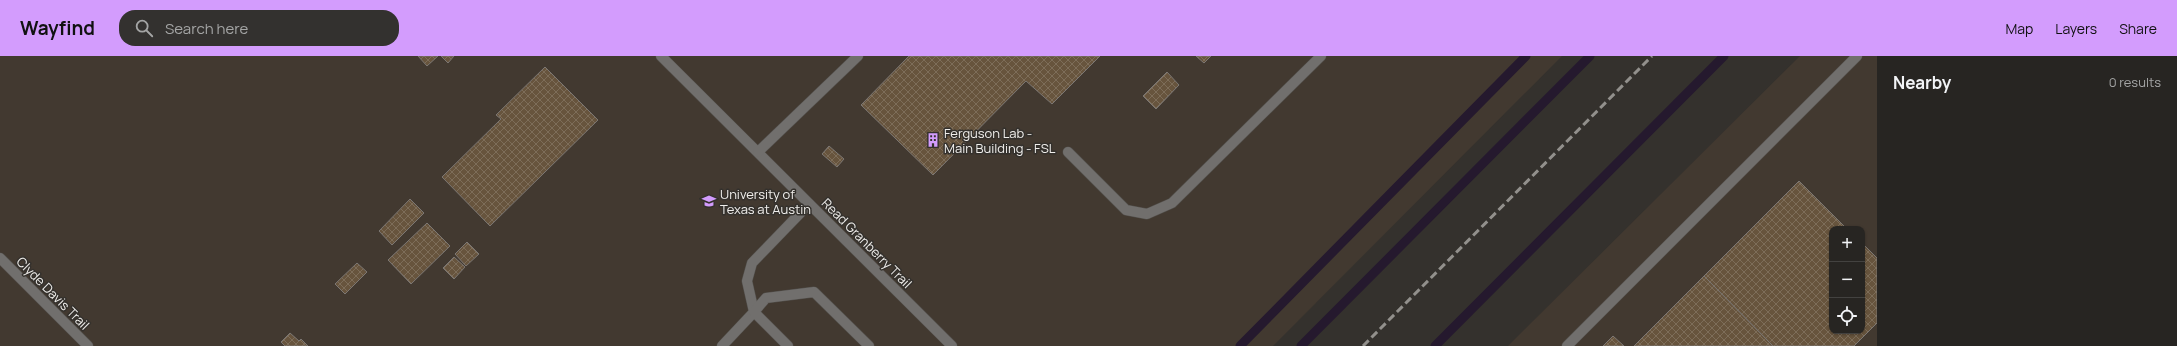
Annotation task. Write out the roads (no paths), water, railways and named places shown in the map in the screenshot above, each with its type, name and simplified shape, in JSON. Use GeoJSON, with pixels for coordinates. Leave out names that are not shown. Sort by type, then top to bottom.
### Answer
{"type":"FeatureCollection","features":[{"type":"Feature","properties":{"kind":"street","name":"Read Granberry Trail"},"geometry":{"type":"LineString","coordinates":[[662,56],[952,346]]}},
{"type":"Feature","properties":{"kind":"street"},"geometry":{"type":"LineString","coordinates":[[758,152],[858,56]]}},
{"type":"Feature","properties":{"kind":"street"},"geometry":{"type":"LineString","coordinates":[[1068,152],[1126,210],[1147,214],[1172,203],[1321,56]]}},
{"type":"Feature","properties":{"kind":"street"},"geometry":{"type":"LineString","coordinates":[[1567,346],[1857,56]]}},
{"type":"Feature","properties":{"kind":"street"},"geometry":{"type":"LineString","coordinates":[[788,346],[754,312],[747,281],[752,263],[809,204]]}},
{"type":"Feature","properties":{"kind":"street","name":"Clyde Davis Trail"},"geometry":{"type":"LineString","coordinates":[[0,258],[88,346]]}},
{"type":"Feature","properties":{"kind":"street"},"geometry":{"type":"LineString","coordinates":[[722,346],[766,298],[814,292],[869,346]]}},
{"type":"Feature","properties":{"kind":"waterway"},"geometry":{"type":"LineString","coordinates":[[1240,346],[1526,56]]}},
{"type":"Feature","properties":{"kind":"waterway"},"geometry":{"type":"LineString","coordinates":[[1301,346],[1590,56]]}},
{"type":"Feature","properties":{"kind":"waterway"},"geometry":{"type":"LineString","coordinates":[[1435,346],[1724,56]]}},
{"type":"Feature","properties":{"kind":"railway"},"geometry":{"type":"LineString","coordinates":[[1363,346],[1652,56]]}},
{"type":"Feature","properties":{"kind":"place","name":"Ferguson Lab - Main Building - FSL"},"geometry":{"type":"Point","coordinates":[933,140]}},
{"type":"Feature","properties":{"kind":"place","name":"University of Texas at Austin"},"geometry":{"type":"Point","coordinates":[709,201]}}]}
